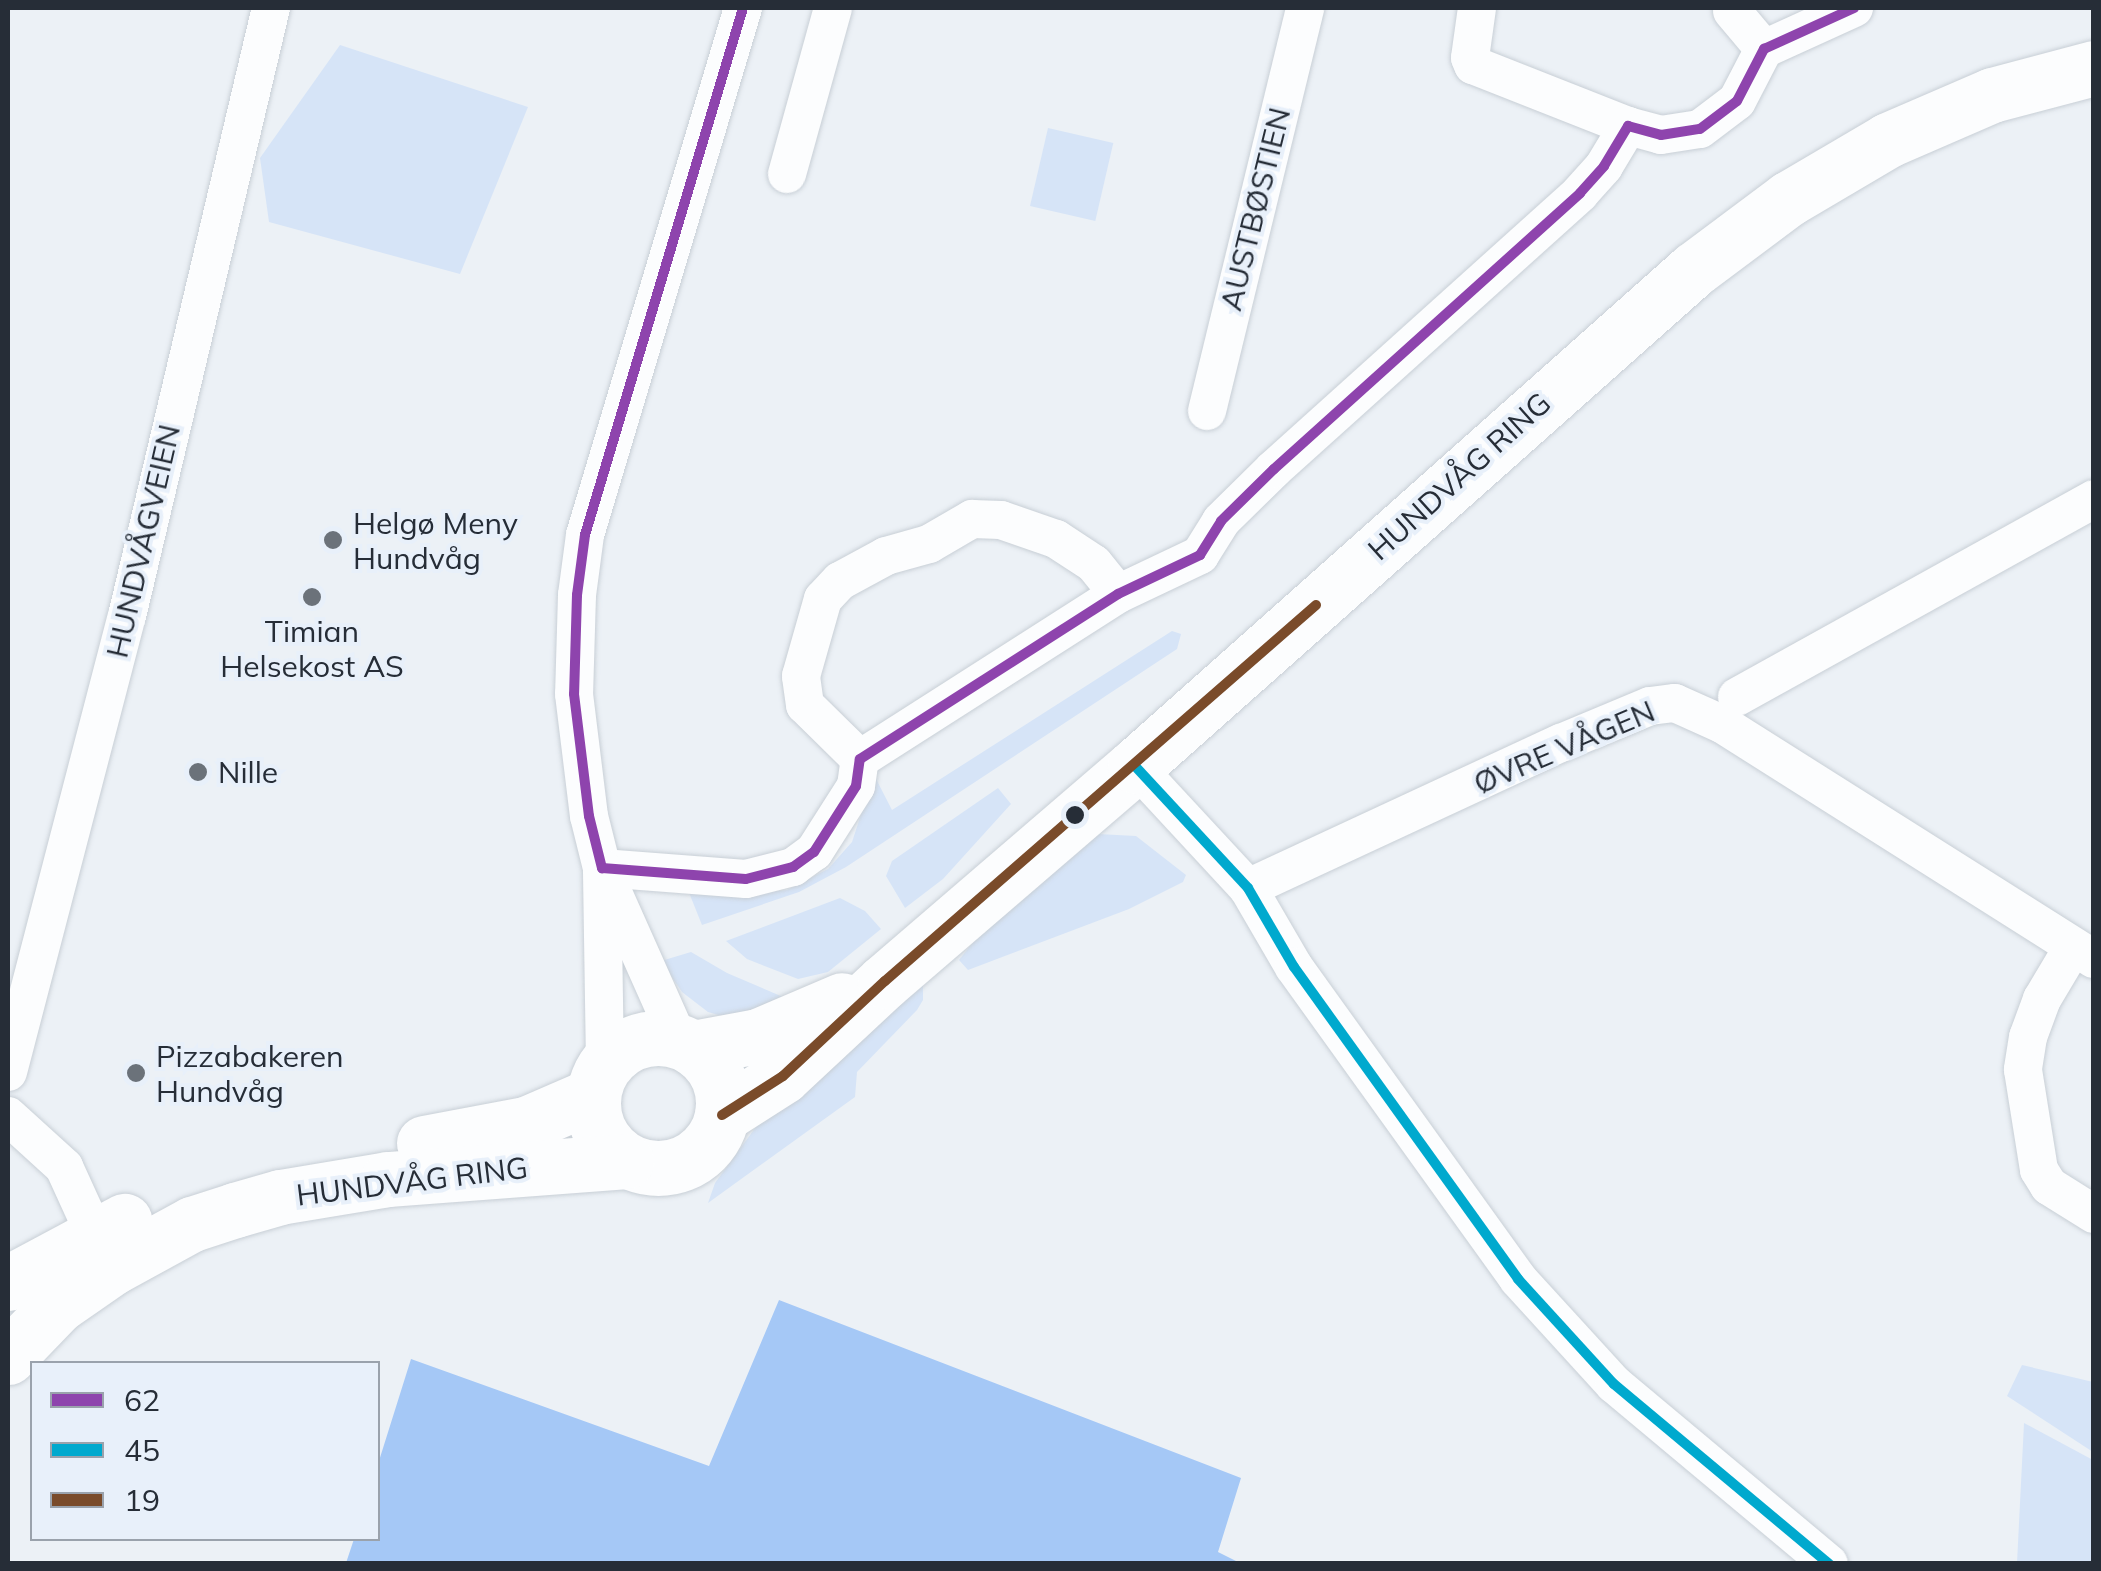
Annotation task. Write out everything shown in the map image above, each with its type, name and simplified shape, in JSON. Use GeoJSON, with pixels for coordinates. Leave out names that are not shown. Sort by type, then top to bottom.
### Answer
{"type":"FeatureCollection","features":[{"type":"Feature","properties":{"kind":"main road","name":"HUNDVÅG RING"},"geometry":{"type":"LineString","coordinates":[[722,1116],[783,1076],[884,981],[1135,766],[1693,270],[1788,199],[1888,140],[1992,94],[2094,68]]}},
{"type":"Feature","properties":{"kind":"main road","name":"HUNDVÅG RING"},"geometry":{"type":"LineString","coordinates":[[686,1045],[758,1036],[884,981]]}},
{"type":"Feature","properties":{"kind":"main road"},"geometry":{"type":"LineString","coordinates":[[638,1041],[686,1045],[715,1070],[721,1084],[722,1116],[710,1143],[686,1163],[656,1169],[626,1160],[600,1133],[599,1080],[638,1041]]}},
{"type":"Feature","properties":{"kind":"main road","name":"HUNDVÅG RING"},"geometry":{"type":"LineString","coordinates":[[8,1283],[95,1235],[184,1194],[228,1179],[334,1156],[486,1134],[526,1124],[599,1080]]}},
{"type":"Feature","properties":{"kind":"main road","name":"HUNDVÅG RING"},"geometry":{"type":"LineString","coordinates":[[8,1357],[58,1305],[112,1267],[192,1224],[235,1210],[280,1196],[388,1179],[626,1160]]}},
{"type":"Feature","properties":{"kind":"street","name":"HUNDVÅGVEIEN"},"geometry":{"type":"LineString","coordinates":[[8,1072],[127,616],[271,8]]}},
{"type":"Feature","properties":{"kind":"street"},"geometry":{"type":"LineString","coordinates":[[686,1045],[602,868],[589,816],[574,694],[577,595],[586,535],[744,8]]}},
{"type":"Feature","properties":{"kind":"street"},"geometry":{"type":"LineString","coordinates":[[787,174],[834,8]]}},
{"type":"Feature","properties":{"kind":"street","name":"AUSTBØSTIEN"},"geometry":{"type":"LineString","coordinates":[[1207,411],[1305,8]]}},
{"type":"Feature","properties":{"kind":"street"},"geometry":{"type":"LineString","coordinates":[[1477,8],[1473,65],[1628,126],[1661,135],[1700,129],[1737,100],[1764,49],[1854,8]]}},
{"type":"Feature","properties":{"kind":"street"},"geometry":{"type":"LineString","coordinates":[[1732,11],[1764,49]]}},
{"type":"Feature","properties":{"kind":"street"},"geometry":{"type":"LineString","coordinates":[[602,868],[746,878],[794,867],[814,852],[856,786],[860,759],[1118,594],[1178,570],[1200,555],[1220,521],[1274,469],[1580,193],[1604,166],[1628,126]]}},
{"type":"Feature","properties":{"kind":"street"},"geometry":{"type":"LineString","coordinates":[[1737,697],[2094,499]]}},
{"type":"Feature","properties":{"kind":"street"},"geometry":{"type":"LineString","coordinates":[[860,759],[806,705],[801,676],[823,599],[840,581],[886,556],[929,544],[972,519],[1001,520],[1056,539],[1094,564],[1118,594]]}},
{"type":"Feature","properties":{"kind":"street","name":"ØVRE VÅGEN"},"geometry":{"type":"LineString","coordinates":[[1248,888],[1561,743],[1650,706],[1675,704],[1722,724],[2083,953],[2042,999],[2028,1037],[2023,1070],[2039,1170],[2049,1186],[2094,1214]]}},
{"type":"Feature","properties":{"kind":"street"},"geometry":{"type":"LineString","coordinates":[[1135,766],[1248,888],[1294,967],[1518,1278],[1614,1384],[1829,1564]]}},
{"type":"Feature","properties":{"kind":"street"},"geometry":{"type":"LineString","coordinates":[[599,1080],[602,868]]}},
{"type":"Feature","properties":{"kind":"street"},"geometry":{"type":"LineString","coordinates":[[8,1116],[64,1167],[95,1235]]}},
{"type":"Feature","properties":{"kind":"shaded area"},"geometry":{"type":"Polygon","coordinates":[[[340,45],[528,107],[460,274],[269,222],[260,158],[340,45]]]}},
{"type":"Feature","properties":{"kind":"shaded area"},"geometry":{"type":"Polygon","coordinates":[[[1048,128],[1113,143],[1095,221],[1030,206],[1048,128]]]}},
{"type":"Feature","properties":{"kind":"shaded area"},"geometry":{"type":"Polygon","coordinates":[[[1172,631],[1181,634],[1177,649],[846,867],[799,892],[702,925],[688,890],[732,896],[787,890],[828,869],[852,842],[874,775],[892,810],[1172,631]]]}},
{"type":"Feature","properties":{"kind":"shaded area"},"geometry":{"type":"Polygon","coordinates":[[[998,788],[1011,804],[943,879],[905,908],[886,876],[892,861],[998,788]]]}},
{"type":"Feature","properties":{"kind":"shaded area"},"geometry":{"type":"Polygon","coordinates":[[[1098,834],[1136,836],[1186,875],[1183,882],[1129,909],[968,970],[959,960],[989,922],[1098,834]]]}},
{"type":"Feature","properties":{"kind":"shaded area"},"geometry":{"type":"Polygon","coordinates":[[[840,898],[865,911],[881,929],[828,972],[798,979],[747,959],[726,941],[840,898]]]}},
{"type":"Feature","properties":{"kind":"shaded area"},"geometry":{"type":"Polygon","coordinates":[[[691,952],[727,973],[783,997],[743,1022],[708,1012],[682,992],[661,961],[691,952]]]}},
{"type":"Feature","properties":{"kind":"shaded area"},"geometry":{"type":"Polygon","coordinates":[[[923,984],[923,1000],[917,1010],[857,1072],[855,1097],[708,1203],[715,1183],[767,1112],[923,984]]]}},
{"type":"Feature","properties":{"kind":"shaded area"},"geometry":{"type":"Polygon","coordinates":[[[2022,1365],[2093,1382],[2093,1452],[2007,1396],[2022,1365]]]}},
{"type":"Feature","properties":{"kind":"shaded area"},"geometry":{"type":"Polygon","coordinates":[[[2024,1423],[2093,1460],[2093,1563],[2017,1563],[2024,1423]]]}},
{"type":"Feature","properties":{"kind":"water"},"geometry":{"type":"Polygon","coordinates":[[[779,1300],[1241,1478],[1218,1552],[1240,1563],[346,1563],[353,1541],[380,1541],[380,1458],[411,1359],[709,1466],[779,1300]]]}},
{"type":"Feature","properties":{"kind":"transit line","name":"62"},"geometry":{"type":"LineString","coordinates":[[743,8],[585,535],[577,595],[574,694],[589,816],[602,868],[746,879],[793,867],[814,852],[856,786],[860,759],[1118,594],[1200,555],[1221,521],[1274,469],[1580,193],[1604,166],[1628,126],[1661,135],[1700,129],[1737,101],[1764,49],[1854,8]]}},
{"type":"Feature","properties":{"kind":"transit line","name":"19"},"geometry":{"type":"LineString","coordinates":[[722,1115],[783,1076],[885,981],[1316,605]]}},
{"type":"Feature","properties":{"kind":"transit line","name":"45"},"geometry":{"type":"LineString","coordinates":[[1135,766],[1248,888],[1294,967],[1518,1279],[1614,1384],[1829,1564]]}},
{"type":"Feature","properties":{"kind":"place","name":"Helgø Meny Hundvåg"},"geometry":{"type":"Point","coordinates":[333,540]}},
{"type":"Feature","properties":{"kind":"place","name":"Timian Helsekost AS"},"geometry":{"type":"Point","coordinates":[312,597]}},
{"type":"Feature","properties":{"kind":"place","name":"Nille"},"geometry":{"type":"Point","coordinates":[198,772]}},
{"type":"Feature","properties":{"kind":"place","name":"Pizzabakeren Hundvåg"},"geometry":{"type":"Point","coordinates":[136,1073]}}]}
